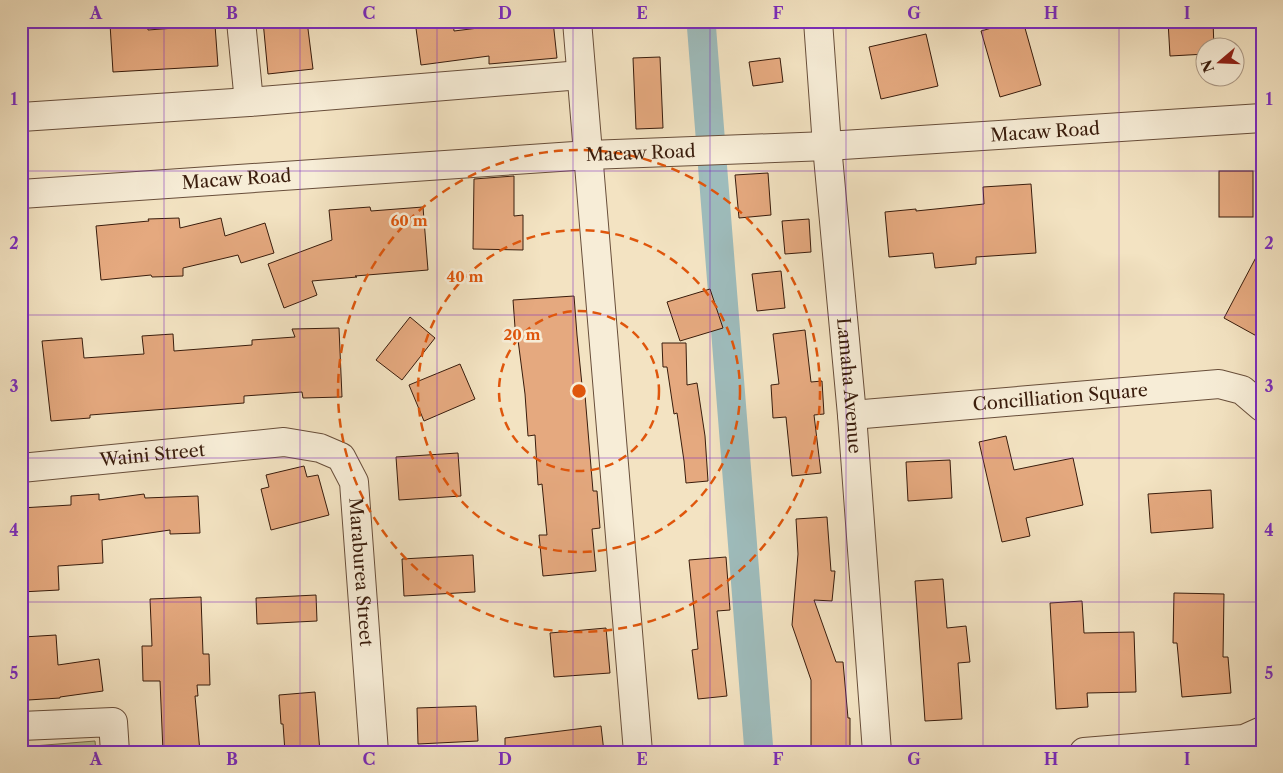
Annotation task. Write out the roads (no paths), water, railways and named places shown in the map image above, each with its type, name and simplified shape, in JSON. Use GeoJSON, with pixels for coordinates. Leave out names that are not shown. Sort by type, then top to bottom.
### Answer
{"type":"FeatureCollection","features":[{"type":"Feature","properties":{"kind":"street"},"geometry":{"type":"LineString","coordinates":[[241,21],[250,102]]}},
{"type":"Feature","properties":{"kind":"street"},"geometry":{"type":"LineString","coordinates":[[577,21],[638,752]]}},
{"type":"Feature","properties":{"kind":"street","name":"Lamaha Avenue"},"geometry":{"type":"LineString","coordinates":[[818,21],[827,146],[852,415],[877,752]]}},
{"type":"Feature","properties":{"kind":"street"},"geometry":{"type":"LineString","coordinates":[[21,117],[250,102],[581,75]]}},
{"type":"Feature","properties":{"kind":"street","name":"Macaw Road"},"geometry":{"type":"LineString","coordinates":[[21,194],[589,155],[827,146],[1262,118]]}},
{"type":"Feature","properties":{"kind":"street","name":"Concilliation Square"},"geometry":{"type":"LineString","coordinates":[[852,415],[1219,384],[1242,390],[1262,407]]}},
{"type":"Feature","properties":{"kind":"street","name":"Waini Street"},"geometry":{"type":"LineString","coordinates":[[21,468],[284,442]]}},
{"type":"Feature","properties":{"kind":"street","name":"Maraburea Street"},"geometry":{"type":"LineString","coordinates":[[284,442],[320,448],[341,457],[354,482],[374,752]]}},
{"type":"Feature","properties":{"kind":"street"},"geometry":{"type":"LineString","coordinates":[[21,726],[113,722],[115,752]]}},
{"type":"Feature","properties":{"kind":"street"},"geometry":{"type":"LineString","coordinates":[[1084,752],[1244,739],[1262,731]]}},
{"type":"Feature","properties":{"kind":"waterway"},"geometry":{"type":"LineString","coordinates":[[701,21],[759,752]]}}]}
